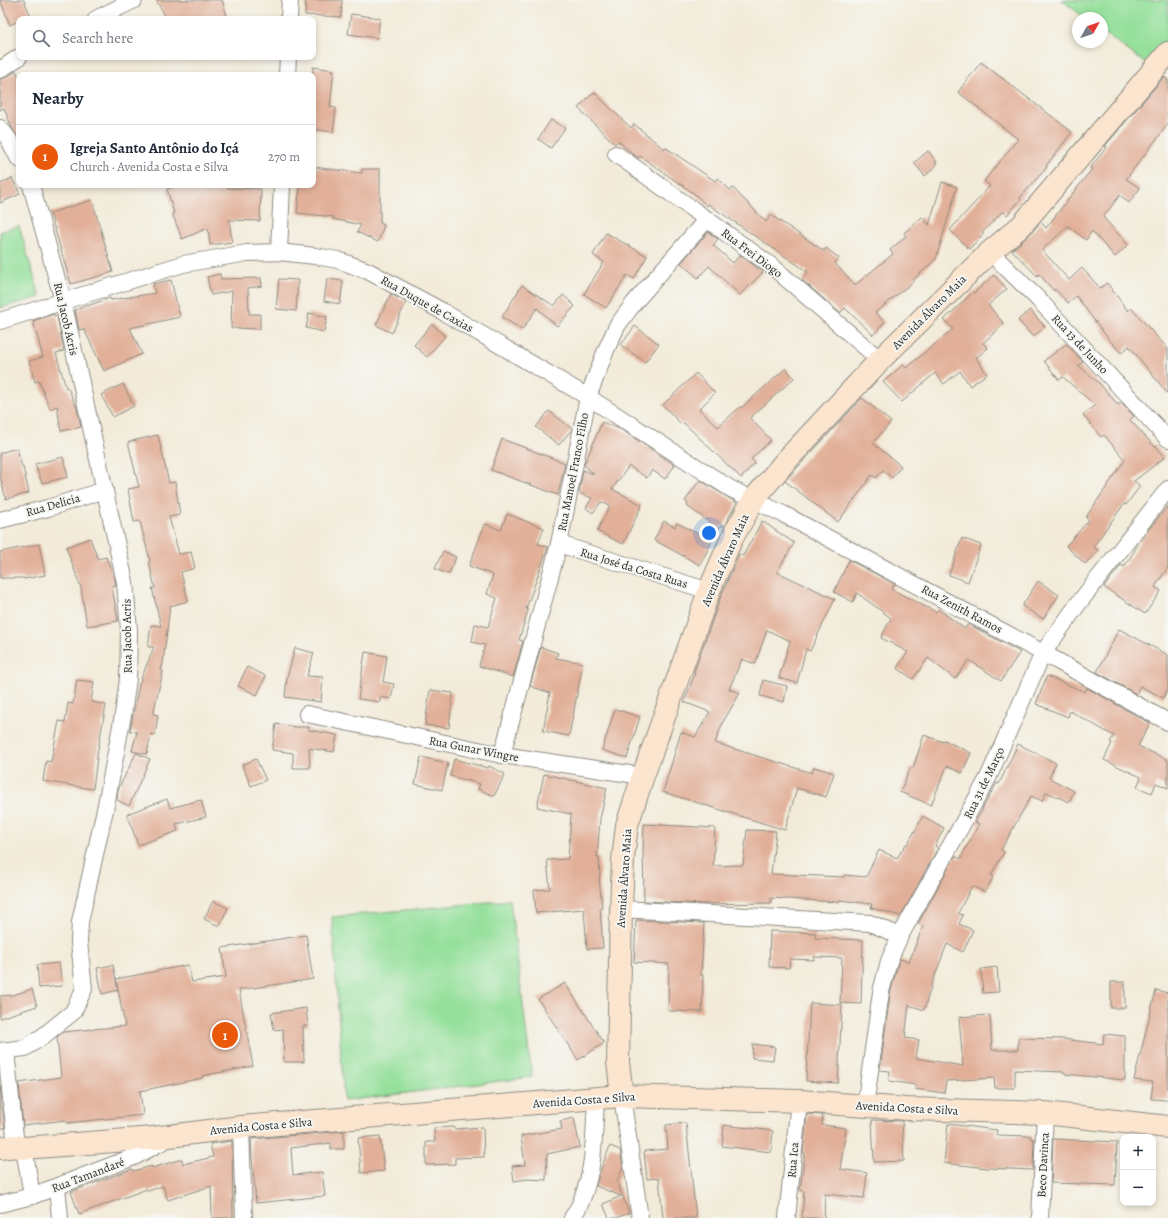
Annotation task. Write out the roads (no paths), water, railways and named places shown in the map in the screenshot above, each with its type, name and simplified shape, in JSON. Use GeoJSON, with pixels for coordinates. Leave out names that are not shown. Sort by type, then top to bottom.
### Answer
{"type":"FeatureCollection","features":[{"type":"Feature","properties":{"kind":"street"},"geometry":{"type":"LineString","coordinates":[[102,16],[134,0]]}},
{"type":"Feature","properties":{"kind":"street"},"geometry":{"type":"LineString","coordinates":[[290,0],[290,16]]}},
{"type":"Feature","properties":{"kind":"street","name":"Avenida Álvaro Maia"},"geometry":{"type":"LineString","coordinates":[[640,1218],[618,1062],[621,909],[623,859],[627,825],[643,776],[710,591],[732,540],[754,499],[783,464],[880,360],[990,252],[1021,226],[1168,53]]}},
{"type":"Feature","properties":{"kind":"street"},"geometry":{"type":"LineString","coordinates":[[0,70],[16,59]]}},
{"type":"Feature","properties":{"kind":"street"},"geometry":{"type":"LineString","coordinates":[[287,72],[288,60]]}},
{"type":"Feature","properties":{"kind":"street"},"geometry":{"type":"LineString","coordinates":[[0,128],[8,138],[16,153]]}},
{"type":"Feature","properties":{"kind":"street","name":"Rua Frei Diogo"},"geometry":{"type":"LineString","coordinates":[[616,154],[773,267],[880,360]]}},
{"type":"Feature","properties":{"kind":"street","name":"Rua Jacob Acris"},"geometry":{"type":"LineString","coordinates":[[3,1051],[25,1048],[42,1037],[73,1012],[84,989],[79,942],[80,922],[106,805],[123,715],[128,679],[129,630],[125,582],[63,301],[32,188]]}},
{"type":"Feature","properties":{"kind":"street"},"geometry":{"type":"LineString","coordinates":[[279,252],[282,188]]}},
{"type":"Feature","properties":{"kind":"street","name":"Rua Manoel Franco Filho"},"geometry":{"type":"LineString","coordinates":[[502,755],[559,544],[588,397],[617,326],[634,303],[707,219]]}},
{"type":"Feature","properties":{"kind":"street","name":"Rua Duque de Caxias"},"geometry":{"type":"LineString","coordinates":[[0,321],[183,264],[247,253],[279,252],[338,260],[368,271],[440,310],[588,397],[731,489],[754,499]]}},
{"type":"Feature","properties":{"kind":"street","name":"Rua 13 de Junho"},"geometry":{"type":"LineString","coordinates":[[990,252],[1039,300],[1168,439]]}},
{"type":"Feature","properties":{"kind":"street","name":"Rua 31 de Março"},"geometry":{"type":"LineString","coordinates":[[865,1107],[882,992],[889,960],[900,936],[988,778],[1044,653],[1078,604],[1168,488]]}},
{"type":"Feature","properties":{"kind":"street","name":"Rua Delícia"},"geometry":{"type":"LineString","coordinates":[[0,520],[48,508],[105,490]]}},
{"type":"Feature","properties":{"kind":"street","name":"Rua Zenith Ramos"},"geometry":{"type":"LineString","coordinates":[[754,499],[1044,653],[1168,722]]}},
{"type":"Feature","properties":{"kind":"street","name":"Rua José da Costa Ruas"},"geometry":{"type":"LineString","coordinates":[[559,544],[710,591]]}},
{"type":"Feature","properties":{"kind":"street","name":"Rua Gunar Wingre"},"geometry":{"type":"LineString","coordinates":[[306,714],[502,755],[643,776]]}},
{"type":"Feature","properties":{"kind":"street"},"geometry":{"type":"LineString","coordinates":[[621,909],[870,923],[900,936]]}},
{"type":"Feature","properties":{"kind":"street"},"geometry":{"type":"LineString","coordinates":[[3,1051],[13,1147],[32,1196]]}},
{"type":"Feature","properties":{"kind":"street","name":"Avenida Costa e Silva"},"geometry":{"type":"LineString","coordinates":[[13,1147],[173,1136],[240,1127],[622,1096],[798,1101],[907,1109],[1045,1112],[1168,1127]]}},
{"type":"Feature","properties":{"kind":"street"},"geometry":{"type":"LineString","coordinates":[[572,1218],[582,1199],[590,1171],[594,1144],[596,1098]]}},
{"type":"Feature","properties":{"kind":"street","name":"Rua Ica"},"geometry":{"type":"LineString","coordinates":[[787,1218],[798,1101]]}},
{"type":"Feature","properties":{"kind":"street","name":"Beco Davinca"},"geometry":{"type":"LineString","coordinates":[[1040,1218],[1045,1112]]}},
{"type":"Feature","properties":{"kind":"street"},"geometry":{"type":"LineString","coordinates":[[240,1127],[244,1218]]}},
{"type":"Feature","properties":{"kind":"street","name":"Rua Tamandaré"},"geometry":{"type":"LineString","coordinates":[[0,1204],[32,1196],[136,1156],[173,1136]]}},
{"type":"Feature","properties":{"kind":"street"},"geometry":{"type":"LineString","coordinates":[[57,1187],[60,1218]]}},
{"type":"Feature","properties":{"kind":"place","name":"Igreja Santo Antônio do Içá"},"geometry":{"type":"Point","coordinates":[225,1035]}}]}
